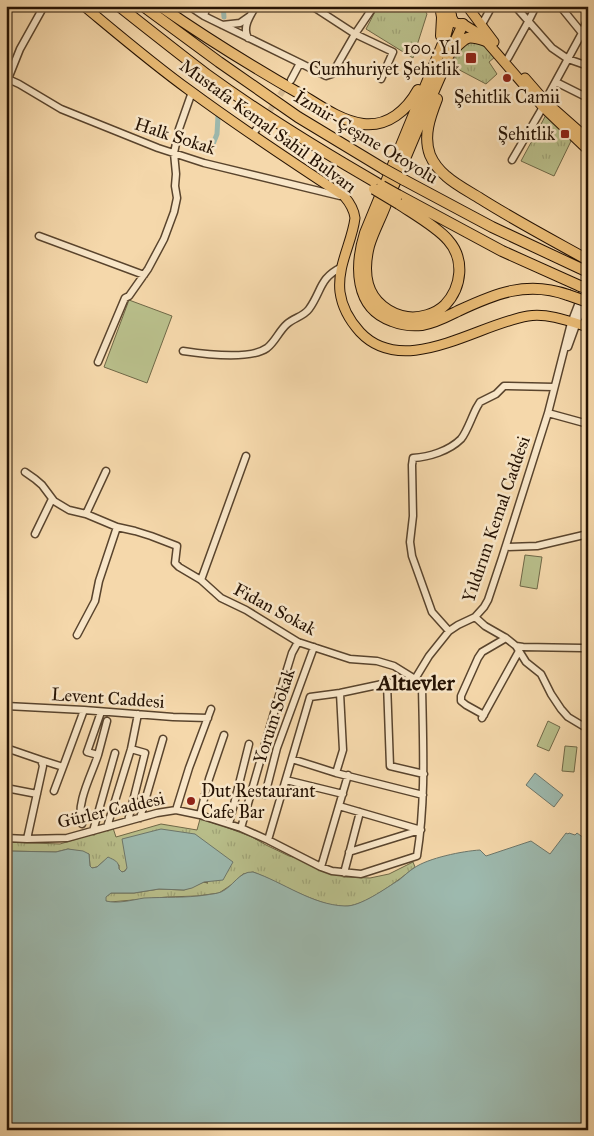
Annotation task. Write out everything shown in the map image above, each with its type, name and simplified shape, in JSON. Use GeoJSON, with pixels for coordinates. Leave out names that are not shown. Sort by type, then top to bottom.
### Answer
{"type":"FeatureCollection","features":[{"type":"Feature","properties":{"kind":"highway","name":"İzmir-Çeşme Otoyolu"},"geometry":{"type":"LineString","coordinates":[[119,6],[207,74],[263,113],[398,200],[502,250],[586,287]]}},
{"type":"Feature","properties":{"kind":"highway","name":"İzmir-Çeşme Otoyolu"},"geometry":{"type":"LineString","coordinates":[[143,6],[290,112],[384,169],[492,227],[588,272]]}},
{"type":"Feature","properties":{"kind":"highway"},"geometry":{"type":"LineString","coordinates":[[160,6],[212,41],[286,86],[336,114],[364,124],[390,120],[400,113],[407,107],[444,58],[460,42],[468,37],[486,41]]}},
{"type":"Feature","properties":{"kind":"highway"},"geometry":{"type":"LineString","coordinates":[[398,200],[448,239],[456,252],[461,270],[454,292],[447,303],[433,313],[422,316],[409,317],[397,315],[379,303],[372,294],[368,284],[368,254],[370,244],[444,58],[440,6]]}},
{"type":"Feature","properties":{"kind":"highway"},"geometry":{"type":"LineString","coordinates":[[451,16],[447,31],[439,94],[427,131],[427,145],[430,156],[446,176],[453,181],[503,213],[588,260]]}},
{"type":"Feature","properties":{"kind":"highway"},"geometry":{"type":"LineString","coordinates":[[463,24],[444,58],[365,233],[359,267],[363,293],[369,304],[388,320],[401,325],[413,326],[433,323],[495,294],[528,288],[548,290],[588,302]]}},
{"type":"Feature","properties":{"kind":"main road","name":"Mustafa Kemal Sahil Bulvarı"},"geometry":{"type":"LineString","coordinates":[[84,6],[192,92],[252,135],[344,196],[354,210],[355,223],[342,267],[340,292],[345,310],[354,326],[366,338],[383,348],[400,351],[419,350],[442,345],[528,316],[544,316],[588,327]]}},
{"type":"Feature","properties":{"kind":"main road"},"geometry":{"type":"LineString","coordinates":[[445,6],[455,23],[463,24],[486,41],[588,150]]}},
{"type":"Feature","properties":{"kind":"main road"},"geometry":{"type":"LineString","coordinates":[[451,16],[457,6]]}},
{"type":"Feature","properties":{"kind":"main road"},"geometry":{"type":"LineString","coordinates":[[463,24],[469,21],[470,18],[470,12],[467,7]]}},
{"type":"Feature","properties":{"kind":"main road"},"geometry":{"type":"LineString","coordinates":[[467,7],[544,104],[588,139]]}},
{"type":"Feature","properties":{"kind":"street"},"geometry":{"type":"LineString","coordinates":[[7,79],[20,49],[44,6]]}},
{"type":"Feature","properties":{"kind":"street"},"geometry":{"type":"LineString","coordinates":[[189,6],[204,16],[326,76],[332,74],[374,6]]}},
{"type":"Feature","properties":{"kind":"street"},"geometry":{"type":"LineString","coordinates":[[204,16],[207,6]]}},
{"type":"Feature","properties":{"kind":"street"},"geometry":{"type":"LineString","coordinates":[[236,32],[241,30],[256,6]]}},
{"type":"Feature","properties":{"kind":"street"},"geometry":{"type":"LineString","coordinates":[[312,6],[355,34],[393,52],[381,78]]}},
{"type":"Feature","properties":{"kind":"street"},"geometry":{"type":"LineString","coordinates":[[481,26],[492,6]]}},
{"type":"Feature","properties":{"kind":"street"},"geometry":{"type":"LineString","coordinates":[[515,6],[552,48],[568,59],[588,66]]}},
{"type":"Feature","properties":{"kind":"street"},"geometry":{"type":"LineString","coordinates":[[508,58],[536,6]]}},
{"type":"Feature","properties":{"kind":"street"},"geometry":{"type":"LineString","coordinates":[[560,6],[582,33]]}},
{"type":"Feature","properties":{"kind":"street"},"geometry":{"type":"LineString","coordinates":[[512,160],[556,82],[588,18]]}},
{"type":"Feature","properties":{"kind":"street"},"geometry":{"type":"LineString","coordinates":[[222,25],[243,24]]}},
{"type":"Feature","properties":{"kind":"street"},"geometry":{"type":"LineString","coordinates":[[243,24],[248,38]]}},
{"type":"Feature","properties":{"kind":"street"},"geometry":{"type":"LineString","coordinates":[[290,80],[300,63]]}},
{"type":"Feature","properties":{"kind":"street","name":"Halk Sokak"},"geometry":{"type":"LineString","coordinates":[[7,79],[61,109],[142,142],[204,163],[344,196]]}},
{"type":"Feature","properties":{"kind":"street"},"geometry":{"type":"LineString","coordinates":[[556,82],[588,98]]}},
{"type":"Feature","properties":{"kind":"street"},"geometry":{"type":"LineString","coordinates":[[98,362],[126,298],[144,275],[164,239],[174,212],[177,198],[174,153],[179,129],[192,92]]}},
{"type":"Feature","properties":{"kind":"street"},"geometry":{"type":"LineString","coordinates":[[252,135],[261,123]]}},
{"type":"Feature","properties":{"kind":"street"},"geometry":{"type":"LineString","coordinates":[[39,236],[144,275]]}},
{"type":"Feature","properties":{"kind":"street"},"geometry":{"type":"LineString","coordinates":[[183,351],[226,356],[240,355],[267,348],[285,326],[310,308],[324,281],[330,274],[342,267]]}},
{"type":"Feature","properties":{"kind":"street","name":"Yıldırım Kemal Caddesi"},"geometry":{"type":"LineString","coordinates":[[414,679],[428,656],[449,631],[476,617],[488,600],[586,287]]}},
{"type":"Feature","properties":{"kind":"street","name":"Yıldırım Kemal Caddesi"},"geometry":{"type":"LineString","coordinates":[[574,323],[581,310],[586,287]]}},
{"type":"Feature","properties":{"kind":"street"},"geometry":{"type":"LineString","coordinates":[[449,631],[432,612],[412,556],[410,542],[413,516],[413,458],[437,454],[462,438],[480,402],[496,394],[504,386],[554,387]]}},
{"type":"Feature","properties":{"kind":"street"},"geometry":{"type":"LineString","coordinates":[[548,413],[588,424]]}},
{"type":"Feature","properties":{"kind":"street"},"geometry":{"type":"LineString","coordinates":[[201,580],[246,456]]}},
{"type":"Feature","properties":{"kind":"street"},"geometry":{"type":"LineString","coordinates":[[86,514],[106,471]]}},
{"type":"Feature","properties":{"kind":"street"},"geometry":{"type":"LineString","coordinates":[[25,472],[42,485],[52,499],[62,507],[86,514],[117,527],[99,581],[95,601],[77,636]]}},
{"type":"Feature","properties":{"kind":"street"},"geometry":{"type":"LineString","coordinates":[[35,534],[52,499]]}},
{"type":"Feature","properties":{"kind":"street","name":"Fidan Sokak"},"geometry":{"type":"LineString","coordinates":[[117,527],[136,531],[177,546],[175,563],[179,567],[201,580],[221,598],[246,610],[298,642],[350,659],[377,661],[394,666],[414,679]]}},
{"type":"Feature","properties":{"kind":"street"},"geometry":{"type":"LineString","coordinates":[[506,547],[537,546],[588,534]]}},
{"type":"Feature","properties":{"kind":"street"},"geometry":{"type":"LineString","coordinates":[[476,617],[485,626],[506,638],[518,648],[526,662],[541,674],[561,710],[568,717],[588,729]]}},
{"type":"Feature","properties":{"kind":"street"},"geometry":{"type":"LineString","coordinates":[[506,638],[482,652],[461,696],[461,701],[482,717],[518,648]]}},
{"type":"Feature","properties":{"kind":"street"},"geometry":{"type":"LineString","coordinates":[[240,828],[292,653],[298,642]]}},
{"type":"Feature","properties":{"kind":"street","name":"Yorum Sokak"},"geometry":{"type":"LineString","coordinates":[[265,795],[277,748],[314,647]]}},
{"type":"Feature","properties":{"kind":"street"},"geometry":{"type":"LineString","coordinates":[[518,648],[582,648],[588,650]]}},
{"type":"Feature","properties":{"kind":"street"},"geometry":{"type":"LineString","coordinates":[[268,840],[310,697],[414,679],[422,686],[424,774],[421,830]]}},
{"type":"Feature","properties":{"kind":"street"},"geometry":{"type":"LineString","coordinates":[[387,683],[390,766],[424,774]]}},
{"type":"Feature","properties":{"kind":"street"},"geometry":{"type":"LineString","coordinates":[[336,773],[343,750],[340,693]]}},
{"type":"Feature","properties":{"kind":"street","name":"Levent Caddesi"},"geometry":{"type":"LineString","coordinates":[[7,708],[84,710],[208,718]]}},
{"type":"Feature","properties":{"kind":"street"},"geometry":{"type":"LineString","coordinates":[[176,810],[188,768],[211,709]]}},
{"type":"Feature","properties":{"kind":"street"},"geometry":{"type":"LineString","coordinates":[[54,791],[84,710]]}},
{"type":"Feature","properties":{"kind":"street"},"geometry":{"type":"LineString","coordinates":[[98,755],[87,752],[101,712]]}},
{"type":"Feature","properties":{"kind":"street"},"geometry":{"type":"LineString","coordinates":[[107,827],[131,749],[138,714]]}},
{"type":"Feature","properties":{"kind":"street"},"geometry":{"type":"LineString","coordinates":[[82,824],[80,820],[81,802],[98,755],[107,721]]}},
{"type":"Feature","properties":{"kind":"street"},"geometry":{"type":"LineString","coordinates":[[200,814],[209,779],[224,735]]}},
{"type":"Feature","properties":{"kind":"street"},"geometry":{"type":"LineString","coordinates":[[140,818],[163,739]]}},
{"type":"Feature","properties":{"kind":"street"},"geometry":{"type":"LineString","coordinates":[[228,824],[249,744]]}},
{"type":"Feature","properties":{"kind":"street"},"geometry":{"type":"LineString","coordinates":[[6,748],[63,767]]}},
{"type":"Feature","properties":{"kind":"street"},"geometry":{"type":"LineString","coordinates":[[128,821],[145,753],[131,749]]}},
{"type":"Feature","properties":{"kind":"street"},"geometry":{"type":"LineString","coordinates":[[93,831],[115,753]]}},
{"type":"Feature","properties":{"kind":"street"},"geometry":{"type":"LineString","coordinates":[[27,839],[43,766],[41,760]]}},
{"type":"Feature","properties":{"kind":"street"},"geometry":{"type":"LineString","coordinates":[[292,760],[423,796]]}},
{"type":"Feature","properties":{"kind":"street"},"geometry":{"type":"LineString","coordinates":[[321,867],[348,775]]}},
{"type":"Feature","properties":{"kind":"street"},"geometry":{"type":"LineString","coordinates":[[286,780],[343,794]]}},
{"type":"Feature","properties":{"kind":"street"},"geometry":{"type":"LineString","coordinates":[[6,788],[37,794]]}},
{"type":"Feature","properties":{"kind":"street"},"geometry":{"type":"LineString","coordinates":[[339,806],[421,830]]}},
{"type":"Feature","properties":{"kind":"street","name":"Gürler Caddesi"},"geometry":{"type":"LineString","coordinates":[[6,838],[67,838],[176,810],[200,814],[240,828],[332,872],[360,874],[417,856],[421,830]]}},
{"type":"Feature","properties":{"kind":"street"},"geometry":{"type":"LineString","coordinates":[[344,873],[360,812]]}},
{"type":"Feature","properties":{"kind":"street"},"geometry":{"type":"LineString","coordinates":[[349,852],[421,830]]}},
{"type":"Feature","properties":{"kind":"green space"},"geometry":{"type":"Polygon","coordinates":[[[378,6],[422,6],[427,14],[413,58],[366,29],[378,6]]]}},
{"type":"Feature","properties":{"kind":"green space"},"geometry":{"type":"Polygon","coordinates":[[[470,39],[484,42],[495,57],[489,62],[497,74],[486,84],[452,66],[458,49],[470,39]]]}},
{"type":"Feature","properties":{"kind":"green space"},"geometry":{"type":"Polygon","coordinates":[[[547,113],[572,139],[554,176],[521,161],[547,113]]]}},
{"type":"Feature","properties":{"kind":"green space"},"geometry":{"type":"Polygon","coordinates":[[[129,300],[172,316],[147,383],[104,367],[129,300]]]}},
{"type":"Feature","properties":{"kind":"green space"},"geometry":{"type":"Polygon","coordinates":[[[525,555],[542,557],[537,589],[520,586],[525,555]]]}},
{"type":"Feature","properties":{"kind":"green space"},"geometry":{"type":"Polygon","coordinates":[[[548,721],[560,727],[549,751],[537,746],[548,721]]]}},
{"type":"Feature","properties":{"kind":"green space"},"geometry":{"type":"Polygon","coordinates":[[[565,746],[577,747],[574,772],[562,771],[565,746]]]}},
{"type":"Feature","properties":{"kind":"green space"},"geometry":{"type":"Polygon","coordinates":[[[200,819],[252,837],[325,872],[347,877],[370,878],[389,874],[413,862],[415,867],[374,896],[349,906],[327,904],[253,872],[243,874],[219,893],[110,902],[105,901],[105,897],[111,893],[134,893],[159,889],[184,890],[204,882],[127,868],[122,872],[119,869],[119,865],[104,861],[97,867],[92,868],[90,866],[89,854],[68,849],[56,852],[6,851],[6,842],[60,844],[113,828],[116,837],[161,824],[197,830],[200,819]]]}},
{"type":"Feature","properties":{"kind":"shaded area"},"geometry":{"type":"Polygon","coordinates":[[[535,773],[563,795],[554,807],[526,785],[535,773]]]}},
{"type":"Feature","properties":{"kind":"shaded area"},"geometry":{"type":"Polygon","coordinates":[[[161,829],[195,834],[233,862],[223,880],[204,882],[184,890],[159,889],[134,893],[111,893],[106,897],[106,901],[120,902],[144,898],[191,897],[215,894],[225,890],[244,874],[253,872],[321,902],[345,906],[358,903],[373,896],[420,864],[437,858],[455,853],[480,850],[486,856],[531,841],[550,854],[566,833],[575,835],[577,833],[588,841],[588,1130],[6,1130],[6,851],[56,852],[68,849],[83,851],[89,854],[90,866],[92,868],[97,867],[108,857],[117,862],[122,872],[127,868],[122,839],[161,829]]]}},
{"type":"Feature","properties":{"kind":"waterway"},"geometry":{"type":"LineString","coordinates":[[223,6],[224,17]]}},
{"type":"Feature","properties":{"kind":"waterway"},"geometry":{"type":"LineString","coordinates":[[211,149],[217,134],[218,116]]}},
{"type":"Feature","properties":{"kind":"tunnel"},"geometry":{"type":"LineString","coordinates":[[265,118],[288,83]]}},
{"type":"Feature","properties":{"kind":"place","name":"100. Yıl Cumhuriyet Şehitlik"},"geometry":{"type":"Point","coordinates":[471,58]}},
{"type":"Feature","properties":{"kind":"place","name":"Şehitlik Camii"},"geometry":{"type":"Point","coordinates":[507,78]}},
{"type":"Feature","properties":{"kind":"place","name":"Şehitlik"},"geometry":{"type":"Point","coordinates":[565,134]}},
{"type":"Feature","properties":{"kind":"place","name":"Dut Restaurant Cafe Bar"},"geometry":{"type":"Point","coordinates":[191,801]}},
{"type":"Feature","properties":{"kind":"district","name":"Altıevler"},"geometry":{"type":"Point","coordinates":[416,682]}}]}
